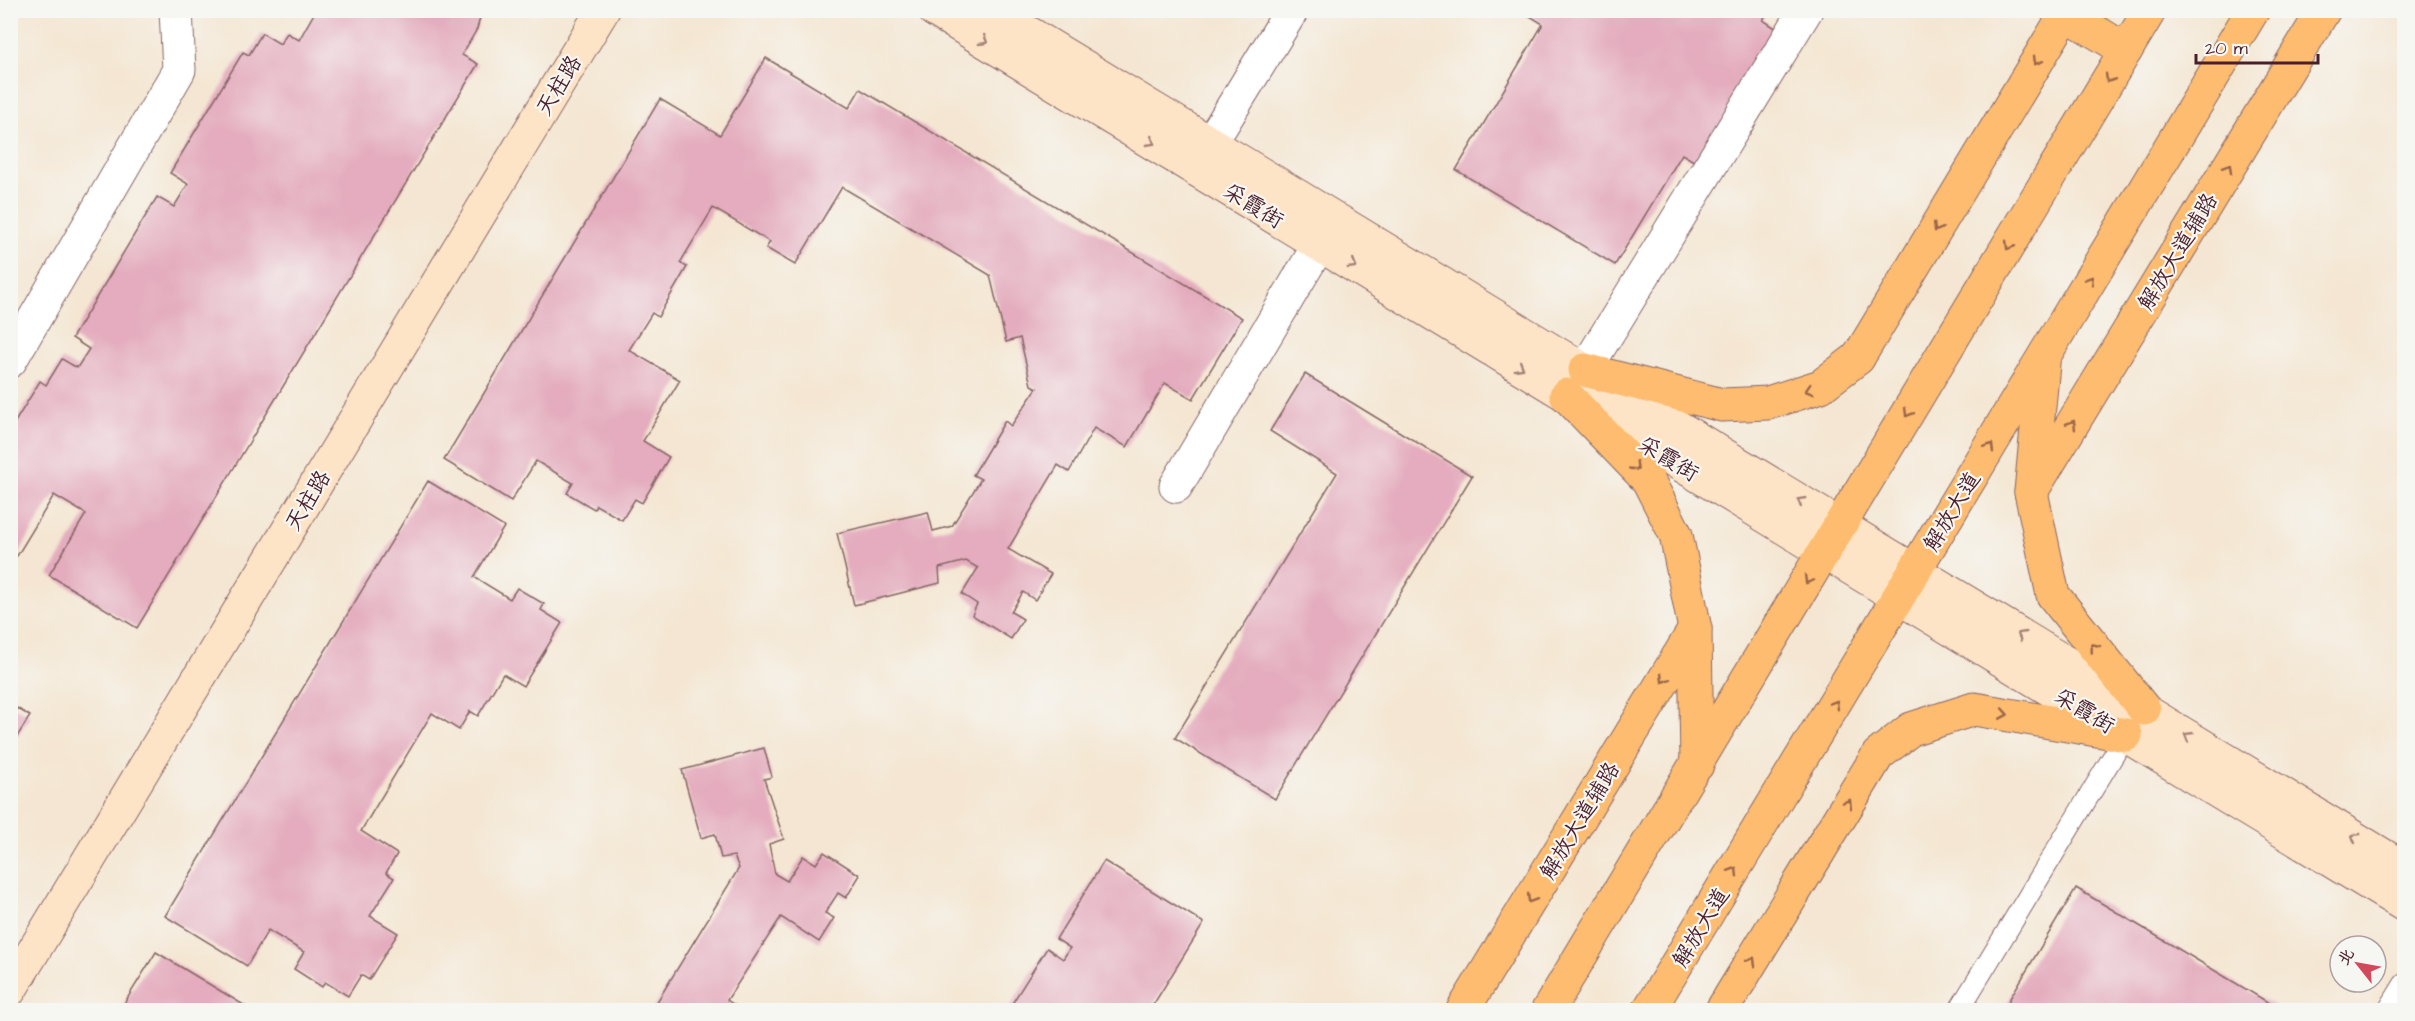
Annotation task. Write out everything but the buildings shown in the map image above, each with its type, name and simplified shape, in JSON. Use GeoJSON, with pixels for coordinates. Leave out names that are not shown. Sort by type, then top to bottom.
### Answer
{"type":"FeatureCollection","features":[{"type":"Feature","properties":{"kind":"main road","name":"天柱路"},"geometry":{"type":"LineString","coordinates":[[10,990],[603,10]]}},
{"type":"Feature","properties":{"kind":"main road","name":"采霞街"},"geometry":{"type":"LineString","coordinates":[[934,10],[1319,245],[1575,382]]}},
{"type":"Feature","properties":{"kind":"main road","name":"采霞街"},"geometry":{"type":"LineString","coordinates":[[991,10],[1210,144],[1575,382],[1907,584],[2126,735],[2404,905]]}},
{"type":"Feature","properties":{"kind":"main road"},"geometry":{"type":"LineString","coordinates":[[1548,1011],[2150,10]]}},
{"type":"Feature","properties":{"kind":"main road","name":"解放大道"},"geometry":{"type":"LineString","coordinates":[[1649,1011],[2253,10]]}},
{"type":"Feature","properties":{"kind":"main road","name":"解放大道辅路"},"geometry":{"type":"LineString","coordinates":[[2031,492],[2324,10]]}},
{"type":"Feature","properties":{"kind":"main road"},"geometry":{"type":"LineString","coordinates":[[1575,382],[1722,405],[1768,404],[1821,386],[1858,358],[2064,12],[2126,50]]}},
{"type":"Feature","properties":{"kind":"main road"},"geometry":{"type":"LineString","coordinates":[[2044,357],[2031,492],[2053,595],[2144,709]]}},
{"type":"Feature","properties":{"kind":"main road"},"geometry":{"type":"LineString","coordinates":[[1575,382],[1648,480],[1676,535],[1695,629],[1697,765]]}},
{"type":"Feature","properties":{"kind":"main road","name":"采霞街"},"geometry":{"type":"LineString","coordinates":[[1907,584],[2144,709],[2404,868]]}},
{"type":"Feature","properties":{"kind":"main road","name":"解放大道辅路"},"geometry":{"type":"LineString","coordinates":[[1463,1011],[1695,629]]}},
{"type":"Feature","properties":{"kind":"main road"},"geometry":{"type":"LineString","coordinates":[[1722,1011],[1878,755],[1911,729],[1974,709],[2126,735]]}},
{"type":"Feature","properties":{"kind":"street"},"geometry":{"type":"LineString","coordinates":[[10,361],[179,70],[176,10]]}},
{"type":"Feature","properties":{"kind":"street"},"geometry":{"type":"LineString","coordinates":[[1210,144],[1292,10]]}},
{"type":"Feature","properties":{"kind":"street"},"geometry":{"type":"LineString","coordinates":[[1575,382],[1806,10]]}},
{"type":"Feature","properties":{"kind":"street"},"geometry":{"type":"LineString","coordinates":[[1176,486],[1319,245]]}},
{"type":"Feature","properties":{"kind":"lane"},"geometry":{"type":"LineString","coordinates":[[1959,1011],[2126,735]]}},
{"type":"Feature","properties":{"kind":"lane"},"geometry":{"type":"LineString","coordinates":[[2392,1009],[2404,984]]}}]}
